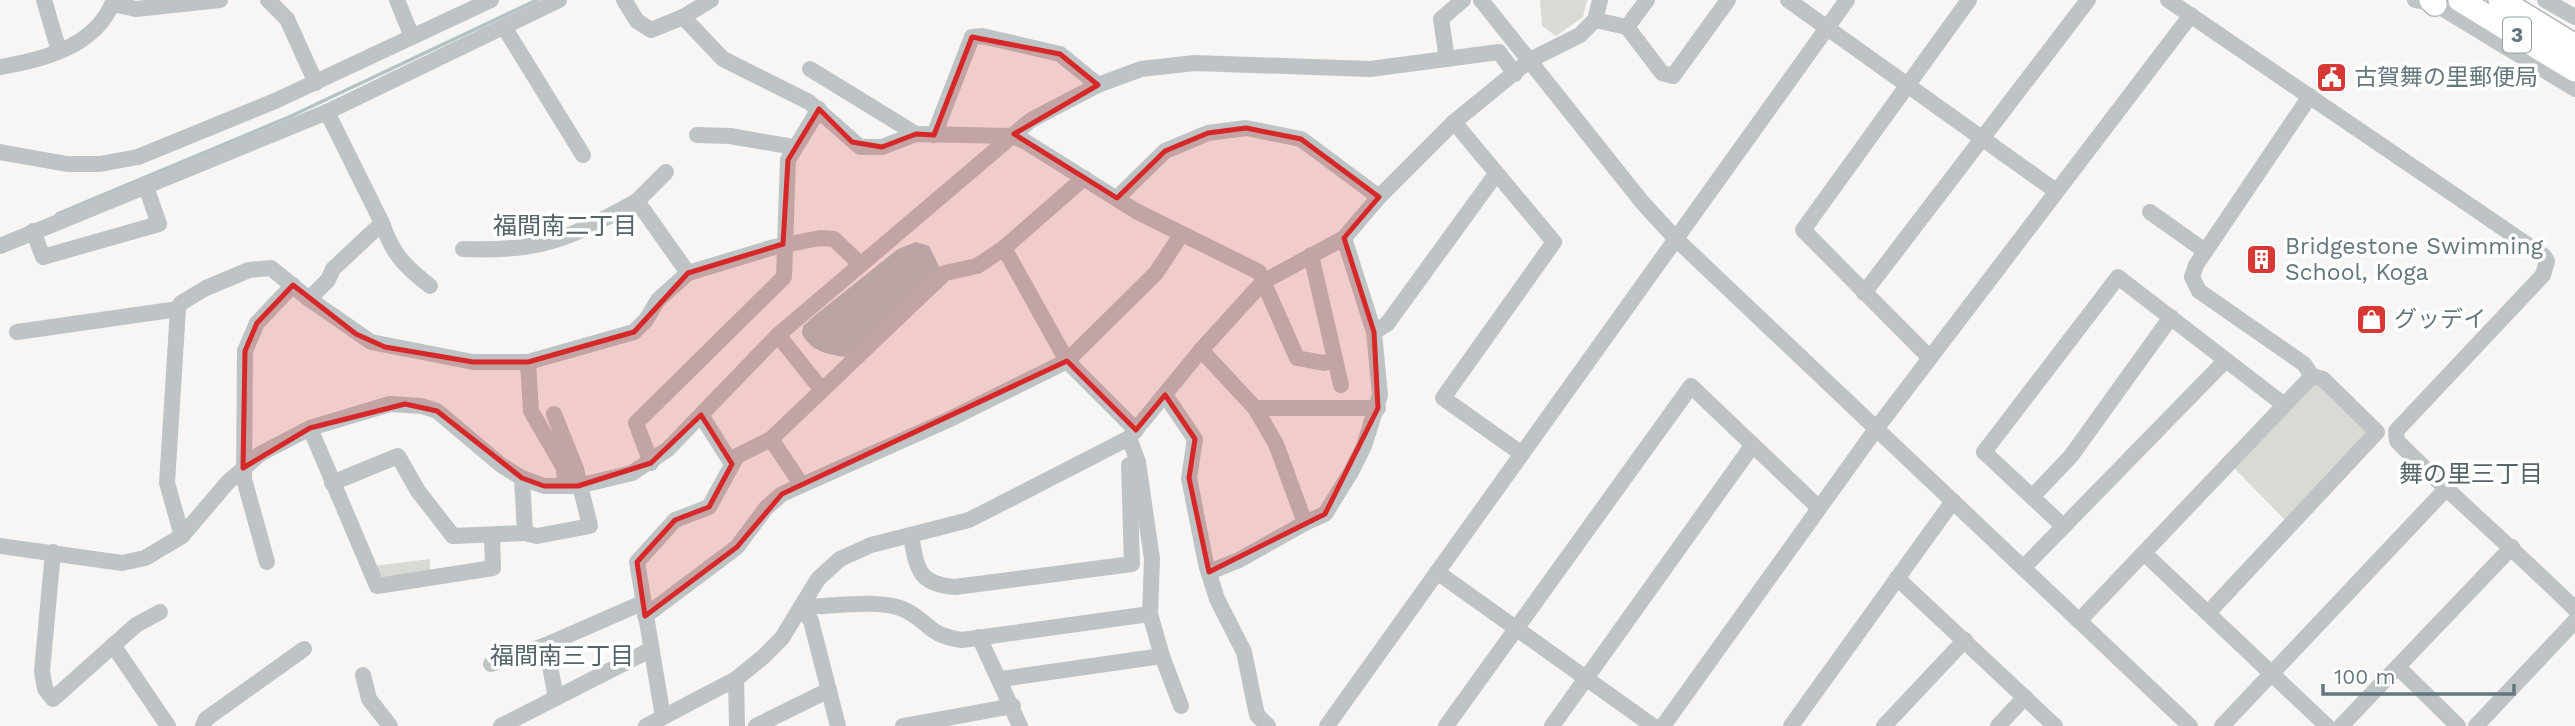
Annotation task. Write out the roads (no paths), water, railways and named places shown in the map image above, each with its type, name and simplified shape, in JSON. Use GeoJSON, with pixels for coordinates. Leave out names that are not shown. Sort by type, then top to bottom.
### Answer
{"type":"FeatureCollection","features":[{"type":"Feature","properties":{"kind":"highway","name":"3"},"geometry":{"type":"LineString","coordinates":[[2460,0],[2575,70]]}},
{"type":"Feature","properties":{"kind":"highway","name":"3"},"geometry":{"type":"LineString","coordinates":[[2500,0],[2518,8],[2575,46]]}},
{"type":"Feature","properties":{"kind":"street"},"geometry":{"type":"LineString","coordinates":[[44,0],[59,51]]}},
{"type":"Feature","properties":{"kind":"street"},"geometry":{"type":"LineString","coordinates":[[0,68],[44,59],[59,51],[104,22],[112,2],[136,9],[220,0]]}},
{"type":"Feature","properties":{"kind":"street"},"geometry":{"type":"LineString","coordinates":[[268,0],[287,19],[316,83]]}},
{"type":"Feature","properties":{"kind":"street"},"geometry":{"type":"LineString","coordinates":[[397,0],[412,37]]}},
{"type":"Feature","properties":{"kind":"street"},"geometry":{"type":"LineString","coordinates":[[0,152],[67,164],[100,164],[138,157],[183,141],[316,83],[412,37],[453,24],[491,0]]}},
{"type":"Feature","properties":{"kind":"street"},"geometry":{"type":"LineString","coordinates":[[0,246],[145,184],[327,112],[559,0]]}},
{"type":"Feature","properties":{"kind":"street"},"geometry":{"type":"LineString","coordinates":[[624,0],[644,28],[659,29],[711,0]]}},
{"type":"Feature","properties":{"kind":"street"},"geometry":{"type":"LineString","coordinates":[[1447,59],[1441,19],[1463,0]]}},
{"type":"Feature","properties":{"kind":"street"},"geometry":{"type":"LineString","coordinates":[[1481,0],[1642,202],[1675,239],[2190,726]]}},
{"type":"Feature","properties":{"kind":"street"},"geometry":{"type":"LineString","coordinates":[[646,726],[736,679],[782,638],[818,579],[840,559],[872,545],[969,520],[1132,434],[1201,350],[1263,282],[1344,238],[1379,197],[1454,122],[1530,60],[1580,35],[1595,20],[1600,0]]}},
{"type":"Feature","properties":{"kind":"street"},"geometry":{"type":"LineString","coordinates":[[1627,27],[1647,0]]}},
{"type":"Feature","properties":{"kind":"street"},"geometry":{"type":"LineString","coordinates":[[1595,20],[1627,27],[1662,73],[1673,76],[1728,0]]}},
{"type":"Feature","properties":{"kind":"street"},"geometry":{"type":"LineString","coordinates":[[1788,0],[2056,191]]}},
{"type":"Feature","properties":{"kind":"street"},"geometry":{"type":"LineString","coordinates":[[1326,726],[1847,0]]}},
{"type":"Feature","properties":{"kind":"street"},"geometry":{"type":"LineString","coordinates":[[1930,358],[1803,230],[1969,0]]}},
{"type":"Feature","properties":{"kind":"street"},"geometry":{"type":"LineString","coordinates":[[1864,293],[2088,0]]}},
{"type":"Feature","properties":{"kind":"street"},"geometry":{"type":"LineString","coordinates":[[2168,0],[2540,253],[2547,261],[2543,275],[2396,430],[2397,441],[2512,547],[2575,610]]}},
{"type":"Feature","properties":{"kind":"street"},"geometry":{"type":"LineString","coordinates":[[2545,0],[2575,17]]}},
{"type":"Feature","properties":{"kind":"street"},"geometry":{"type":"LineString","coordinates":[[2427,1],[2575,89]]}},
{"type":"Feature","properties":{"kind":"street"},"geometry":{"type":"LineString","coordinates":[[1663,726],[1876,429],[2191,15]]}},
{"type":"Feature","properties":{"kind":"street"},"geometry":{"type":"LineString","coordinates":[[683,17],[736,68],[779,86],[818,109],[842,133],[860,146],[881,147],[916,134],[1013,136],[1181,235],[1259,272],[1297,358],[1324,363],[1335,360]]}},
{"type":"Feature","properties":{"kind":"street"},"geometry":{"type":"LineString","coordinates":[[453,24],[465,45]]}},
{"type":"Feature","properties":{"kind":"street"},"geometry":{"type":"LineString","coordinates":[[504,27],[583,155]]}},
{"type":"Feature","properties":{"kind":"street"},"geometry":{"type":"LineString","coordinates":[[934,135],[972,37],[982,36],[1060,54],[1098,85]]}},
{"type":"Feature","properties":{"kind":"street"},"geometry":{"type":"LineString","coordinates":[[0,546],[121,563],[145,558],[181,536],[243,468],[260,454],[310,428],[390,404],[422,406],[437,411],[501,466],[544,486],[572,486],[632,473],[651,463],[778,335],[1031,120],[1098,85],[1140,69],[1195,63],[1370,69],[1499,52],[1515,74]]}},
{"type":"Feature","properties":{"kind":"street"},"geometry":{"type":"LineString","coordinates":[[810,69],[916,134]]}},
{"type":"Feature","properties":{"kind":"street"},"geometry":{"type":"LineString","coordinates":[[2208,612],[2377,432],[2323,379],[2312,376],[2304,363],[2199,291],[2192,277],[2205,251],[2310,96]]}},
{"type":"Feature","properties":{"kind":"street"},"geometry":{"type":"LineString","coordinates":[[651,463],[636,424],[785,278],[783,246],[788,160],[818,109]]}},
{"type":"Feature","properties":{"kind":"street"},"geometry":{"type":"LineString","coordinates":[[327,112],[382,222],[391,249],[401,264],[430,286]]}},
{"type":"Feature","properties":{"kind":"street"},"geometry":{"type":"LineString","coordinates":[[1454,122],[1555,242],[1443,398],[1522,454]]}},
{"type":"Feature","properties":{"kind":"street"},"geometry":{"type":"LineString","coordinates":[[1117,198],[1174,146],[1208,133],[1246,128],[1301,139],[1379,197]]}},
{"type":"Feature","properties":{"kind":"street"},"geometry":{"type":"LineString","coordinates":[[697,135],[730,136],[794,147]]}},
{"type":"Feature","properties":{"kind":"street"},"geometry":{"type":"LineString","coordinates":[[463,249],[531,248],[566,239],[637,201],[666,172]]}},
{"type":"Feature","properties":{"kind":"street"},"geometry":{"type":"LineString","coordinates":[[1374,332],[1387,324],[1496,174]]}},
{"type":"Feature","properties":{"kind":"street"},"geometry":{"type":"LineString","coordinates":[[663,717],[637,562],[676,520],[709,507],[737,456],[771,439],[945,273],[977,265],[1004,248],[1084,178]]}},
{"type":"Feature","properties":{"kind":"street"},"geometry":{"type":"LineString","coordinates":[[33,231],[43,257],[159,223],[145,184]]}},
{"type":"Feature","properties":{"kind":"street"},"geometry":{"type":"LineString","coordinates":[[637,201],[688,272]]}},
{"type":"Feature","properties":{"kind":"street"},"geometry":{"type":"LineString","coordinates":[[2150,212],[2205,251]]}},
{"type":"Feature","properties":{"kind":"street"},"geometry":{"type":"LineString","coordinates":[[309,299],[328,280],[333,269],[382,222]]}},
{"type":"Feature","properties":{"kind":"street"},"geometry":{"type":"LineString","coordinates":[[491,664],[644,610],[737,547],[766,508],[782,494],[948,420],[1067,361],[1156,273],[1181,235]]}},
{"type":"Feature","properties":{"kind":"street"},"geometry":{"type":"LineString","coordinates":[[181,536],[167,483],[178,309],[181,303],[206,288],[262,267],[280,273],[309,299],[356,334],[385,347],[473,362],[528,362],[634,332],[646,320],[658,300],[688,272],[820,238],[834,239],[860,264]]}},
{"type":"Feature","properties":{"kind":"street"},"geometry":{"type":"LineString","coordinates":[[1209,572],[1239,560],[1325,514],[1351,472],[1378,408],[1379,381],[1374,332],[1344,238]]}},
{"type":"Feature","properties":{"kind":"street"},"geometry":{"type":"LineString","coordinates":[[1004,248],[1067,361],[1132,434],[1152,559],[1150,614],[1181,706]]}},
{"type":"Feature","properties":{"kind":"street"},"geometry":{"type":"LineString","coordinates":[[1311,255],[1341,385]]}},
{"type":"Feature","properties":{"kind":"street"},"geometry":{"type":"LineString","coordinates":[[2063,526],[1984,452],[2118,277],[2283,404]]}},
{"type":"Feature","properties":{"kind":"street"},"geometry":{"type":"LineString","coordinates":[[267,562],[243,468],[245,351],[257,323],[293,285]]}},
{"type":"Feature","properties":{"kind":"street"},"geometry":{"type":"LineString","coordinates":[[17,332],[178,309]]}},
{"type":"Feature","properties":{"kind":"street"},"geometry":{"type":"LineString","coordinates":[[2032,497],[2071,456],[2171,317]]}},
{"type":"Feature","properties":{"kind":"street"},"geometry":{"type":"LineString","coordinates":[[778,335],[821,389]]}},
{"type":"Feature","properties":{"kind":"street"},"geometry":{"type":"LineString","coordinates":[[1201,350],[1255,408],[1276,444],[1305,523]]}},
{"type":"Feature","properties":{"kind":"street"},"geometry":{"type":"LineString","coordinates":[[2023,568],[2226,359]]}},
{"type":"Feature","properties":{"kind":"street"},"geometry":{"type":"LineString","coordinates":[[332,483],[398,456],[418,491],[453,536],[525,533],[537,536],[590,526],[564,468],[531,411],[528,362]]}},
{"type":"Feature","properties":{"kind":"street"},"geometry":{"type":"LineString","coordinates":[[2079,621],[2312,376]]}},
{"type":"Feature","properties":{"kind":"street"},"geometry":{"type":"LineString","coordinates":[[1446,726],[1691,386],[1819,508]]}},
{"type":"Feature","properties":{"kind":"street"},"geometry":{"type":"LineString","coordinates":[[1165,395],[1195,439],[1189,478],[1209,572],[1217,599],[1244,652],[1257,722]]}},
{"type":"Feature","properties":{"kind":"street"},"geometry":{"type":"LineString","coordinates":[[1255,408],[1378,408]]}},
{"type":"Feature","properties":{"kind":"street"},"geometry":{"type":"LineString","coordinates":[[554,414],[576,468],[572,486]]}},
{"type":"Feature","properties":{"kind":"street"},"geometry":{"type":"LineString","coordinates":[[701,415],[732,464]]}},
{"type":"Feature","properties":{"kind":"street"},"geometry":{"type":"LineString","coordinates":[[310,428],[377,586],[493,568],[492,536]]}},
{"type":"Feature","properties":{"kind":"street"},"geometry":{"type":"LineString","coordinates":[[911,536],[916,567],[937,586],[955,587],[1132,564],[1132,434]]}},
{"type":"Feature","properties":{"kind":"street"},"geometry":{"type":"LineString","coordinates":[[771,439],[801,484]]}},
{"type":"Feature","properties":{"kind":"street"},"geometry":{"type":"LineString","coordinates":[[1552,726],[1752,446]]}},
{"type":"Feature","properties":{"kind":"street"},"geometry":{"type":"LineString","coordinates":[[522,478],[525,533]]}},
{"type":"Feature","properties":{"kind":"street"},"geometry":{"type":"LineString","coordinates":[[2222,726],[2446,489]]}},
{"type":"Feature","properties":{"kind":"street"},"geometry":{"type":"LineString","coordinates":[[1791,726],[1953,501]]}},
{"type":"Feature","properties":{"kind":"street"},"geometry":{"type":"LineString","coordinates":[[2341,726],[2512,547]]}},
{"type":"Feature","properties":{"kind":"street"},"geometry":{"type":"LineString","coordinates":[[53,552],[42,671],[45,689],[53,699],[136,625],[160,612]]}},
{"type":"Feature","properties":{"kind":"street"},"geometry":{"type":"LineString","coordinates":[[2144,553],[2326,726]]}},
{"type":"Feature","properties":{"kind":"street"},"geometry":{"type":"LineString","coordinates":[[1437,572],[1653,726]]}},
{"type":"Feature","properties":{"kind":"street"},"geometry":{"type":"LineString","coordinates":[[1897,578],[2055,726]]}},
{"type":"Feature","properties":{"kind":"street"},"geometry":{"type":"LineString","coordinates":[[802,607],[868,604],[893,607],[905,610],[940,637],[962,640],[1150,614]]}},
{"type":"Feature","properties":{"kind":"street"},"geometry":{"type":"LineString","coordinates":[[802,607],[811,621],[838,726]]}},
{"type":"Feature","properties":{"kind":"street"},"geometry":{"type":"LineString","coordinates":[[2476,726],[2575,621]]}},
{"type":"Feature","properties":{"kind":"street"},"geometry":{"type":"LineString","coordinates":[[979,637],[1001,679],[1020,726]]}},
{"type":"Feature","properties":{"kind":"street"},"geometry":{"type":"LineString","coordinates":[[1884,726],[1965,640]]}},
{"type":"Feature","properties":{"kind":"street"},"geometry":{"type":"LineString","coordinates":[[113,645],[168,726]]}},
{"type":"Feature","properties":{"kind":"street"},"geometry":{"type":"LineString","coordinates":[[546,645],[556,698]]}},
{"type":"Feature","properties":{"kind":"street"},"geometry":{"type":"LineString","coordinates":[[203,726],[206,719],[303,649]]}},
{"type":"Feature","properties":{"kind":"street"},"geometry":{"type":"LineString","coordinates":[[501,726],[650,650]]}},
{"type":"Feature","properties":{"kind":"street"},"geometry":{"type":"LineString","coordinates":[[1001,679],[1162,656]]}},
{"type":"Feature","properties":{"kind":"street"},"geometry":{"type":"LineString","coordinates":[[2398,667],[2458,726]]}},
{"type":"Feature","properties":{"kind":"street"},"geometry":{"type":"LineString","coordinates":[[363,675],[369,699],[390,726]]}},
{"type":"Feature","properties":{"kind":"street"},"geometry":{"type":"LineString","coordinates":[[736,679],[737,726]]}},
{"type":"Feature","properties":{"kind":"street"},"geometry":{"type":"LineString","coordinates":[[756,726],[829,690]]}},
{"type":"Feature","properties":{"kind":"street"},"geometry":{"type":"LineString","coordinates":[[1998,726],[2025,697]]}},
{"type":"Feature","properties":{"kind":"street"},"geometry":{"type":"LineString","coordinates":[[903,726],[1013,706]]}},
{"type":"Feature","properties":{"kind":"waterway"},"geometry":{"type":"LineString","coordinates":[[57,214],[289,117],[537,0]]}},
{"type":"Feature","properties":{"kind":"place","name":"古賀舞の里郵便局"},"geometry":{"type":"Point","coordinates":[2331,77]}},
{"type":"Feature","properties":{"kind":"place","name":"Bridgestone Swimming School, Koga"},"geometry":{"type":"Point","coordinates":[2262,259]}},
{"type":"Feature","properties":{"kind":"place","name":"グッデイ"},"geometry":{"type":"Point","coordinates":[2371,319]}},
{"type":"Feature","properties":{"kind":"district","name":"福間南二丁目"},"geometry":{"type":"Point","coordinates":[565,226]}},
{"type":"Feature","properties":{"kind":"district","name":"舞の里三丁目"},"geometry":{"type":"Point","coordinates":[2471,474]}},
{"type":"Feature","properties":{"kind":"district","name":"福間南三丁目"},"geometry":{"type":"Point","coordinates":[562,656]}}]}
